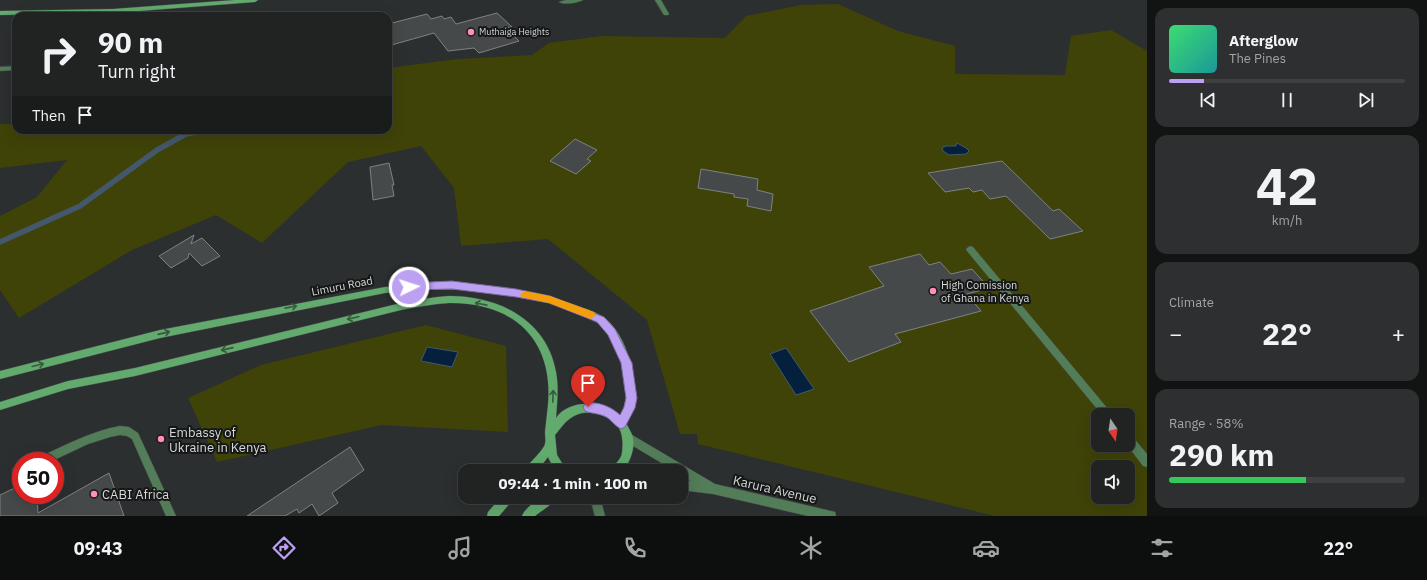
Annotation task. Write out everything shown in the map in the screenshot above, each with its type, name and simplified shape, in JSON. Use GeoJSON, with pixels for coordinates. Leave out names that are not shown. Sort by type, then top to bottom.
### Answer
{"type":"FeatureCollection","features":[{"type":"Feature","properties":{"kind":"main road"},"geometry":{"type":"LineString","coordinates":[[56,12],[113,11],[255,0]]}},
{"type":"Feature","properties":{"kind":"main road"},"geometry":{"type":"LineString","coordinates":[[0,13],[12,13]]}},
{"type":"Feature","properties":{"kind":"main road","name":"Limuru Road"},"geometry":{"type":"LineString","coordinates":[[0,375],[160,334],[385,290],[421,285],[473,286],[550,300],[600,319],[612,332],[626,363],[632,398],[630,408],[621,424]]}},
{"type":"Feature","properties":{"kind":"main road"},"geometry":{"type":"LineString","coordinates":[[0,406],[68,385],[135,372],[374,313],[401,307],[460,300],[488,305],[512,313],[536,332],[548,354],[552,372],[553,392],[550,447],[553,459],[557,464]]}},
{"type":"Feature","properties":{"kind":"main road"},"geometry":{"type":"LineString","coordinates":[[551,435],[556,424],[565,415],[576,409],[588,407],[601,409],[612,415],[621,424],[627,437],[628,448],[625,459],[621,464]]}},
{"type":"Feature","properties":{"kind":"main road"},"geometry":{"type":"LineString","coordinates":[[536,464],[550,447]]}},
{"type":"Feature","properties":{"kind":"main road"},"geometry":{"type":"LineString","coordinates":[[492,516],[502,504]]}},
{"type":"Feature","properties":{"kind":"main road"},"geometry":{"type":"LineString","coordinates":[[527,516],[541,504]]}},
{"type":"Feature","properties":{"kind":"street"},"geometry":{"type":"LineString","coordinates":[[562,2],[580,0]]}},
{"type":"Feature","properties":{"kind":"street"},"geometry":{"type":"LineString","coordinates":[[658,0],[666,14]]}},
{"type":"Feature","properties":{"kind":"street"},"geometry":{"type":"LineString","coordinates":[[0,69],[12,68]]}},
{"type":"Feature","properties":{"kind":"street"},"geometry":{"type":"LineString","coordinates":[[970,249],[1102,408]]}},
{"type":"Feature","properties":{"kind":"street"},"geometry":{"type":"LineString","coordinates":[[62,452],[98,436],[119,430],[128,431],[135,436],[171,516]]}},
{"type":"Feature","properties":{"kind":"street","name":"Karura Avenue"},"geometry":{"type":"LineString","coordinates":[[627,437],[713,489]]}},
{"type":"Feature","properties":{"kind":"street"},"geometry":{"type":"LineString","coordinates":[[1135,447],[1147,462]]}},
{"type":"Feature","properties":{"kind":"street","name":"Karura Avenue"},"geometry":{"type":"LineString","coordinates":[[688,486],[713,489],[831,516]]}},
{"type":"Feature","properties":{"kind":"street"},"geometry":{"type":"LineString","coordinates":[[597,504],[600,516]]}},
{"type":"Feature","properties":{"kind":"green space"},"geometry":{"type":"Polygon","coordinates":[[[838,4],[898,31],[955,46],[955,74],[1065,75],[1071,36],[1111,30],[1147,51],[1147,516],[995,516],[698,444],[697,434],[680,434],[647,320],[548,239],[461,246],[454,188],[421,146],[348,162],[262,243],[216,215],[132,250],[19,318],[0,290],[0,216],[37,197],[67,160],[0,168],[0,124],[12,124],[12,134],[392,134],[392,67],[457,59],[532,55],[549,43],[601,36],[725,38],[746,16],[801,5],[838,4]]]}},
{"type":"Feature","properties":{"kind":"green space"},"geometry":{"type":"Polygon","coordinates":[[[426,325],[506,346],[508,432],[382,425],[217,462],[188,398],[261,365],[426,325]]]}},
{"type":"Feature","properties":{"kind":"water"},"geometry":{"type":"Polygon","coordinates":[[[957,143],[969,151],[966,154],[949,155],[943,151],[942,148],[946,146],[956,146],[957,143]]]}},
{"type":"Feature","properties":{"kind":"water"},"geometry":{"type":"Polygon","coordinates":[[[427,347],[458,352],[452,367],[421,361],[427,347]]]}},
{"type":"Feature","properties":{"kind":"water"},"geometry":{"type":"Polygon","coordinates":[[[786,348],[814,389],[796,395],[770,354],[786,348]]]}},
{"type":"Feature","properties":{"kind":"building","name":"Muthaiga Heights"},"geometry":{"type":"Polygon","coordinates":[[[497,13],[512,27],[506,28],[519,41],[479,53],[474,48],[448,51],[434,33],[392,45],[392,23],[427,14],[431,19],[442,16],[444,19],[451,17],[456,24],[497,13]]]}},
{"type":"Feature","properties":{"kind":"building"},"geometry":{"type":"Polygon","coordinates":[[[575,139],[597,150],[587,159],[591,161],[576,174],[550,161],[575,139]]]}},
{"type":"Feature","properties":{"kind":"building"},"geometry":{"type":"Polygon","coordinates":[[[1002,161],[1053,211],[1059,209],[1083,231],[1050,239],[1006,196],[990,199],[982,190],[973,192],[969,188],[945,192],[928,173],[1002,161]]]}},
{"type":"Feature","properties":{"kind":"building"},"geometry":{"type":"Polygon","coordinates":[[[389,163],[394,185],[392,185],[394,196],[373,200],[370,167],[389,163]]]}},
{"type":"Feature","properties":{"kind":"building"},"geometry":{"type":"Polygon","coordinates":[[[701,169],[758,179],[757,190],[773,194],[771,211],[747,206],[748,199],[734,197],[734,194],[698,188],[701,169]]]}},
{"type":"Feature","properties":{"kind":"building"},"geometry":{"type":"Polygon","coordinates":[[[194,235],[191,244],[202,238],[220,256],[202,266],[189,253],[188,258],[171,268],[159,256],[194,235]]]}},
{"type":"Feature","properties":{"kind":"building"},"geometry":{"type":"Polygon","coordinates":[[[920,254],[929,265],[940,262],[951,274],[972,269],[989,288],[967,294],[981,311],[895,334],[901,342],[849,362],[810,311],[884,286],[869,267],[920,254]]]}},
{"type":"Feature","properties":{"kind":"building"},"geometry":{"type":"Polygon","coordinates":[[[350,447],[364,470],[332,493],[338,503],[319,516],[312,504],[299,513],[297,509],[285,516],[247,516],[350,447]]]}},
{"type":"Feature","properties":{"kind":"building","name":"CABI Africa"},"geometry":{"type":"Polygon","coordinates":[[[109,473],[124,516],[0,516],[0,495],[12,489],[12,504],[38,504],[38,513],[54,504],[64,504],[64,498],[109,473]]]}},
{"type":"Feature","properties":{"kind":"waterway"},"geometry":{"type":"LineString","coordinates":[[0,242],[80,206],[157,150],[186,134]]}},
{"type":"Feature","properties":{"kind":"slow traffic"},"geometry":{"type":"LineString","coordinates":[[524,295],[550,300],[591,315]]}},
{"type":"Feature","properties":{"kind":"place","name":"Muthaiga Heights"},"geometry":{"type":"Point","coordinates":[471,32]}},
{"type":"Feature","properties":{"kind":"place","name":"High Comission of Ghana in Kenya"},"geometry":{"type":"Point","coordinates":[933,291]}},
{"type":"Feature","properties":{"kind":"place","name":"Embassy of Ukraine in Kenya"},"geometry":{"type":"Point","coordinates":[161,439]}},
{"type":"Feature","properties":{"kind":"place","name":"CABI Africa"},"geometry":{"type":"Point","coordinates":[94,494]}},
{"type":"Feature","properties":{"kind":"route"},"geometry":{"type":"LineString","coordinates":[[409,287],[421,285],[481,287],[550,300],[600,319],[612,332],[623,353],[632,398],[630,408],[621,424],[612,415],[601,409],[588,407]]}}]}
